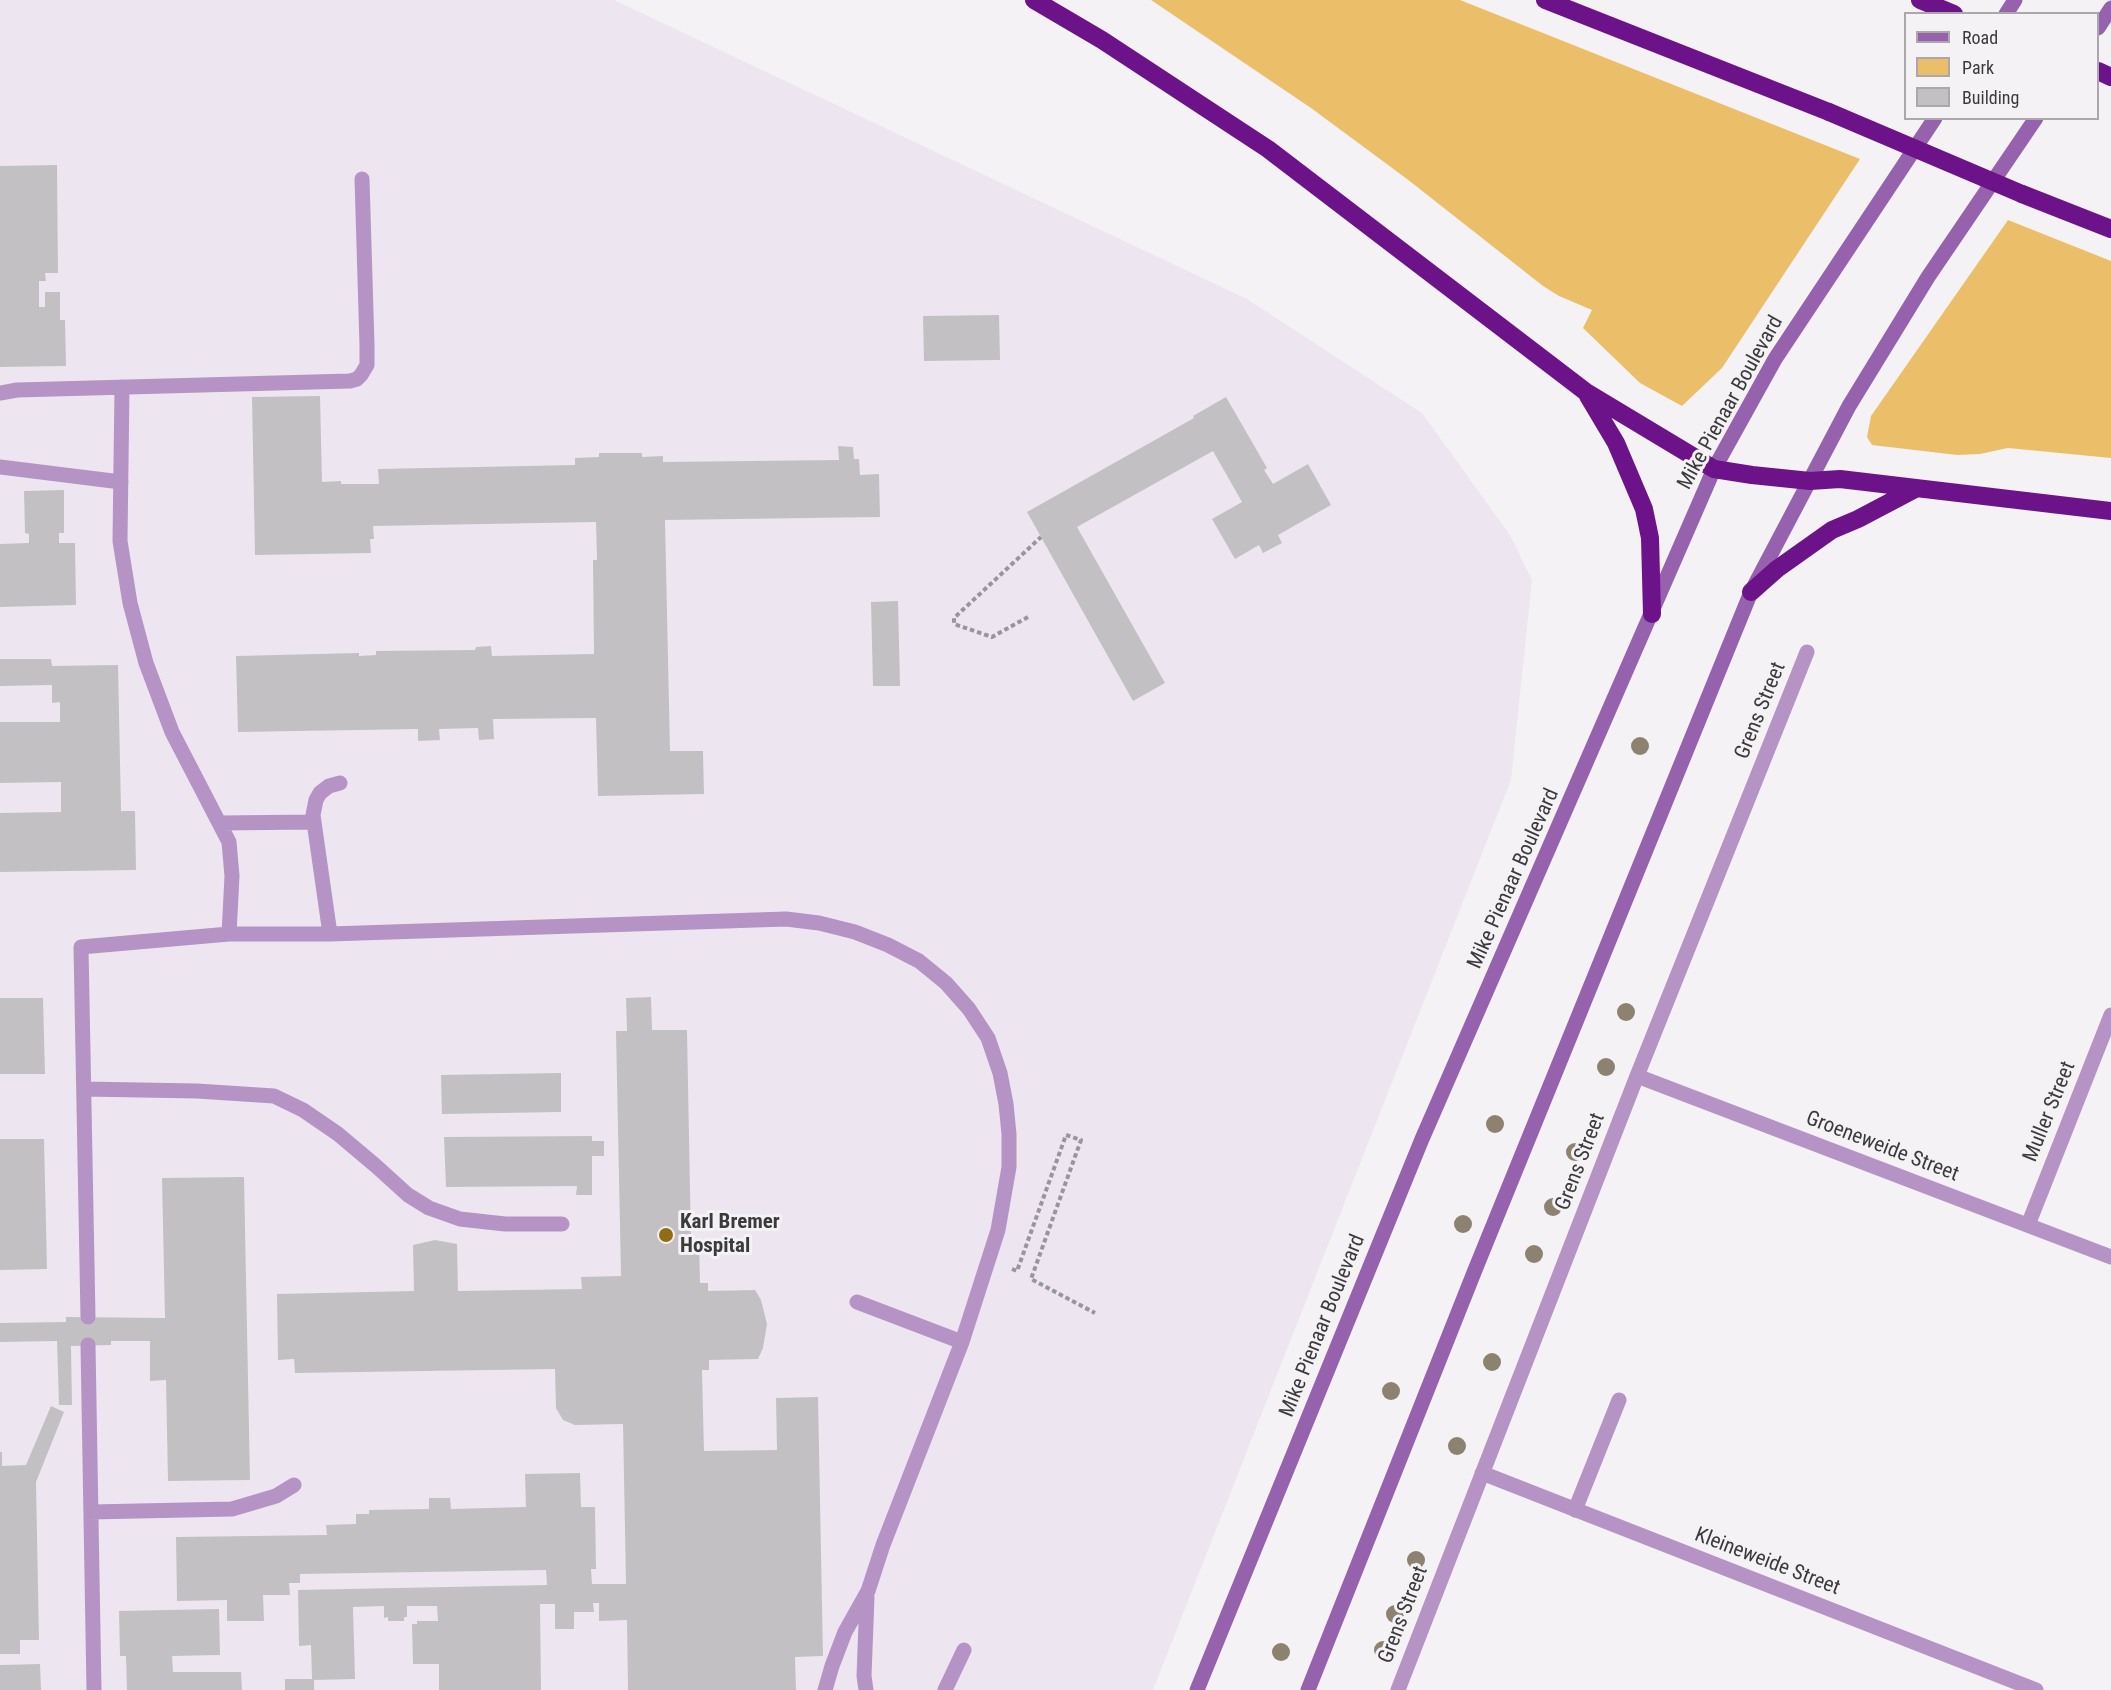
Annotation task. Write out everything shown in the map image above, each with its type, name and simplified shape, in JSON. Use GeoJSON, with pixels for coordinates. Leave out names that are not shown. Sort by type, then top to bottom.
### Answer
{"type":"FeatureCollection","features":[{"type":"Feature","properties":{"kind":"highway"},"geometry":{"type":"LineString","coordinates":[[1034,0],[1102,40],[1268,149],[1586,392],[1714,469],[1810,481],[1840,479],[2111,512]]}},
{"type":"Feature","properties":{"kind":"highway"},"geometry":{"type":"LineString","coordinates":[[1545,0],[1829,112],[2111,229]]}},
{"type":"Feature","properties":{"kind":"highway"},"geometry":{"type":"LineString","coordinates":[[1920,0],[1948,11]]}},
{"type":"Feature","properties":{"kind":"highway"},"geometry":{"type":"LineString","coordinates":[[1586,392],[1616,444],[1644,509],[1650,538],[1652,614]]}},
{"type":"Feature","properties":{"kind":"highway"},"geometry":{"type":"LineString","coordinates":[[1751,592],[1777,569],[1832,530],[1915,489]]}},
{"type":"Feature","properties":{"kind":"main road"},"geometry":{"type":"LineString","coordinates":[[2099,25],[2111,8]]}},
{"type":"Feature","properties":{"kind":"main road","name":"Mike Pienaar Boulevard"},"geometry":{"type":"LineString","coordinates":[[1197,1690],[1422,1139],[1714,469],[1775,359],[1934,120]]}},
{"type":"Feature","properties":{"kind":"main road"},"geometry":{"type":"LineString","coordinates":[[1308,1690],[1484,1248],[1751,592],[1849,406],[1928,277],[2035,120]]}},
{"type":"Feature","properties":{"kind":"street"},"geometry":{"type":"LineString","coordinates":[[0,393],[17,390],[350,381],[361,375],[367,365],[368,345],[362,179]]}},
{"type":"Feature","properties":{"kind":"street"},"geometry":{"type":"LineString","coordinates":[[122,387],[120,541],[130,603],[146,663],[172,732],[230,842],[232,876],[229,934]]}},
{"type":"Feature","properties":{"kind":"street"},"geometry":{"type":"LineString","coordinates":[[0,467],[121,482]]}},
{"type":"Feature","properties":{"kind":"street","name":"Grens Street"},"geometry":{"type":"LineString","coordinates":[[1398,1690],[1637,1076],[1807,652]]}},
{"type":"Feature","properties":{"kind":"street"},"geometry":{"type":"LineString","coordinates":[[330,934],[314,822],[314,807],[320,793],[329,786],[340,783]]}},
{"type":"Feature","properties":{"kind":"street"},"geometry":{"type":"LineString","coordinates":[[220,823],[314,822]]}},
{"type":"Feature","properties":{"kind":"street"},"geometry":{"type":"LineString","coordinates":[[88,1317],[81,947],[229,934],[330,934],[786,919],[819,923],[855,932],[888,945],[919,961],[946,983],[969,1009],[988,1038],[1006,1104],[1009,1167],[998,1230],[962,1342],[867,1591],[845,1632],[825,1690]]}},
{"type":"Feature","properties":{"kind":"street","name":"Muller Street"},"geometry":{"type":"LineString","coordinates":[[2028,1225],[2111,1015]]}},
{"type":"Feature","properties":{"kind":"street","name":"Groeneweide Street"},"geometry":{"type":"LineString","coordinates":[[1637,1076],[2111,1257]]}},
{"type":"Feature","properties":{"kind":"street"},"geometry":{"type":"LineString","coordinates":[[84,1089],[197,1091],[274,1096],[303,1110],[338,1134],[408,1195],[429,1208],[460,1219],[505,1224],[562,1224]]}},
{"type":"Feature","properties":{"kind":"street"},"geometry":{"type":"LineString","coordinates":[[857,1302],[962,1342]]}},
{"type":"Feature","properties":{"kind":"street"},"geometry":{"type":"LineString","coordinates":[[88,1345],[94,1690]]}},
{"type":"Feature","properties":{"kind":"street"},"geometry":{"type":"LineString","coordinates":[[1575,1510],[1619,1400]]}},
{"type":"Feature","properties":{"kind":"street","name":"Kleineweide Street"},"geometry":{"type":"LineString","coordinates":[[1482,1473],[2036,1690]]}},
{"type":"Feature","properties":{"kind":"street"},"geometry":{"type":"LineString","coordinates":[[91,1512],[232,1509],[276,1496],[294,1485]]}},
{"type":"Feature","properties":{"kind":"street"},"geometry":{"type":"LineString","coordinates":[[866,1690],[864,1676],[867,1591]]}},
{"type":"Feature","properties":{"kind":"street"},"geometry":{"type":"LineString","coordinates":[[945,1690],[964,1650]]}},
{"type":"Feature","properties":{"kind":"path"},"geometry":{"type":"LineString","coordinates":[[1028,617],[992,637],[954,624],[954,618],[1041,537]]}},
{"type":"Feature","properties":{"kind":"path"},"geometry":{"type":"LineString","coordinates":[[987,1261],[1017,1271],[1066,1135],[1081,1140],[1031,1279],[1095,1313]]}},
{"type":"Feature","properties":{"kind":"shaded area","name":"Karl Bremer Hospital"},"geometry":{"type":"Polygon","coordinates":[[[0,0],[614,0],[1247,299],[1422,413],[1510,535],[1532,580],[1511,780],[1153,1690],[0,1690],[0,0]]]}},
{"type":"Feature","properties":{"kind":"green space"},"geometry":{"type":"Polygon","coordinates":[[[1151,0],[1460,0],[1860,159],[1722,368],[1682,406],[1640,383],[1583,328],[1592,310],[1559,296],[1543,286],[1407,179],[1311,108],[1151,0]]]}},
{"type":"Feature","properties":{"kind":"green space"},"geometry":{"type":"Polygon","coordinates":[[[2008,220],[2111,261],[2111,458],[2008,448],[1980,454],[1957,455],[1872,445],[1867,437],[1871,416],[2008,220]]]}},
{"type":"Feature","properties":{"kind":"building"},"geometry":{"type":"Polygon","coordinates":[[[57,165],[58,273],[45,273],[46,281],[39,281],[39,307],[45,307],[45,292],[60,292],[60,320],[65,320],[66,366],[0,367],[0,166],[57,165]]]}},
{"type":"Feature","properties":{"kind":"building"},"geometry":{"type":"Polygon","coordinates":[[[999,315],[1000,360],[924,361],[923,316],[999,315]]]}},
{"type":"Feature","properties":{"kind":"building"},"geometry":{"type":"Polygon","coordinates":[[[320,396],[322,482],[379,484],[378,469],[575,465],[575,458],[599,457],[599,453],[642,453],[642,457],[663,456],[663,462],[839,460],[838,446],[853,447],[854,459],[859,459],[860,475],[879,474],[880,517],[665,520],[670,751],[703,751],[704,794],[598,796],[596,718],[493,719],[494,739],[479,740],[478,728],[439,729],[440,740],[418,741],[418,729],[238,732],[236,656],[359,653],[359,656],[376,655],[376,651],[475,650],[476,647],[491,646],[492,656],[594,654],[593,560],[597,560],[596,522],[373,526],[374,539],[370,539],[371,553],[255,555],[252,397],[320,396]]]}},
{"type":"Feature","properties":{"kind":"building"},"geometry":{"type":"Polygon","coordinates":[[[1226,397],[1267,468],[1264,470],[1273,484],[1308,464],[1331,505],[1278,535],[1282,543],[1263,553],[1259,545],[1235,559],[1212,519],[1242,502],[1213,451],[1077,527],[1165,683],[1133,701],[1027,512],[1194,418],[1193,416],[1226,397]]]}},
{"type":"Feature","properties":{"kind":"building"},"geometry":{"type":"Polygon","coordinates":[[[64,490],[64,533],[59,533],[59,543],[75,543],[76,605],[0,607],[0,544],[29,543],[29,534],[25,533],[24,491],[64,490]]]}},
{"type":"Feature","properties":{"kind":"building"},"geometry":{"type":"Polygon","coordinates":[[[898,601],[900,686],[873,686],[871,602],[898,601]]]}},
{"type":"Feature","properties":{"kind":"building"},"geometry":{"type":"Polygon","coordinates":[[[0,659],[51,659],[52,666],[118,665],[121,811],[135,811],[136,870],[0,872],[0,813],[61,812],[61,782],[0,783],[0,722],[60,722],[60,702],[52,703],[52,685],[0,686],[0,659]]]}},
{"type":"Feature","properties":{"kind":"building"},"geometry":{"type":"Polygon","coordinates":[[[651,997],[652,1030],[687,1030],[691,1243],[699,1243],[700,1283],[708,1283],[708,1291],[755,1290],[761,1300],[767,1324],[763,1348],[758,1359],[709,1360],[709,1370],[702,1370],[704,1451],[777,1450],[776,1398],[818,1397],[823,1656],[795,1657],[796,1690],[628,1690],[627,1620],[599,1621],[599,1603],[593,1603],[594,1612],[574,1612],[574,1629],[555,1629],[555,1604],[540,1604],[541,1690],[439,1690],[439,1664],[413,1664],[412,1624],[417,1624],[417,1621],[438,1621],[437,1606],[407,1606],[407,1617],[404,1617],[404,1621],[388,1621],[388,1617],[384,1618],[384,1606],[353,1607],[355,1679],[314,1680],[314,1690],[285,1690],[285,1679],[312,1679],[311,1645],[299,1646],[298,1590],[547,1585],[546,1570],[300,1574],[300,1583],[289,1583],[290,1595],[263,1595],[264,1621],[227,1621],[227,1600],[177,1601],[176,1537],[327,1535],[326,1525],[356,1524],[356,1514],[369,1514],[369,1510],[429,1509],[429,1498],[450,1498],[451,1509],[526,1507],[525,1474],[580,1473],[581,1507],[595,1507],[596,1569],[591,1569],[592,1584],[626,1584],[623,1424],[575,1425],[563,1420],[556,1408],[555,1369],[295,1373],[294,1359],[278,1360],[277,1294],[414,1291],[413,1245],[435,1240],[457,1244],[458,1291],[582,1289],[581,1277],[621,1276],[616,1031],[627,1031],[626,998],[651,997]]]}},
{"type":"Feature","properties":{"kind":"building"},"geometry":{"type":"Polygon","coordinates":[[[0,998],[43,998],[45,1074],[0,1074],[0,998]]]}},
{"type":"Feature","properties":{"kind":"building"},"geometry":{"type":"Polygon","coordinates":[[[561,1073],[561,1112],[442,1114],[441,1075],[561,1073]]]}},
{"type":"Feature","properties":{"kind":"building"},"geometry":{"type":"Polygon","coordinates":[[[592,1136],[592,1141],[604,1141],[604,1156],[592,1156],[592,1195],[576,1195],[577,1186],[446,1187],[444,1137],[592,1136]]]}},
{"type":"Feature","properties":{"kind":"building"},"geometry":{"type":"Polygon","coordinates":[[[0,1139],[44,1139],[47,1269],[0,1270],[0,1139]]]}},
{"type":"Feature","properties":{"kind":"building"},"geometry":{"type":"Polygon","coordinates":[[[244,1177],[250,1480],[168,1481],[166,1380],[150,1381],[150,1341],[111,1341],[111,1345],[71,1346],[72,1405],[59,1405],[57,1341],[0,1342],[0,1323],[66,1322],[66,1317],[165,1318],[162,1178],[244,1177]]]}},
{"type":"Feature","properties":{"kind":"building"},"geometry":{"type":"Polygon","coordinates":[[[51,1406],[64,1412],[36,1482],[39,1640],[20,1640],[20,1654],[0,1654],[0,1452],[2,1452],[2,1466],[26,1465],[51,1406]]]}},
{"type":"Feature","properties":{"kind":"building"},"geometry":{"type":"Polygon","coordinates":[[[219,1609],[220,1655],[172,1656],[173,1672],[241,1672],[242,1690],[127,1690],[126,1656],[120,1656],[119,1611],[219,1609]]]}},
{"type":"Feature","properties":{"kind":"building"},"geometry":{"type":"Polygon","coordinates":[[[40,1664],[41,1690],[0,1690],[0,1665],[40,1664]]]}},
{"type":"Feature","properties":{"kind":"place","name":"Karl Bremer Hospital"},"geometry":{"type":"Point","coordinates":[666,1235]}}]}
